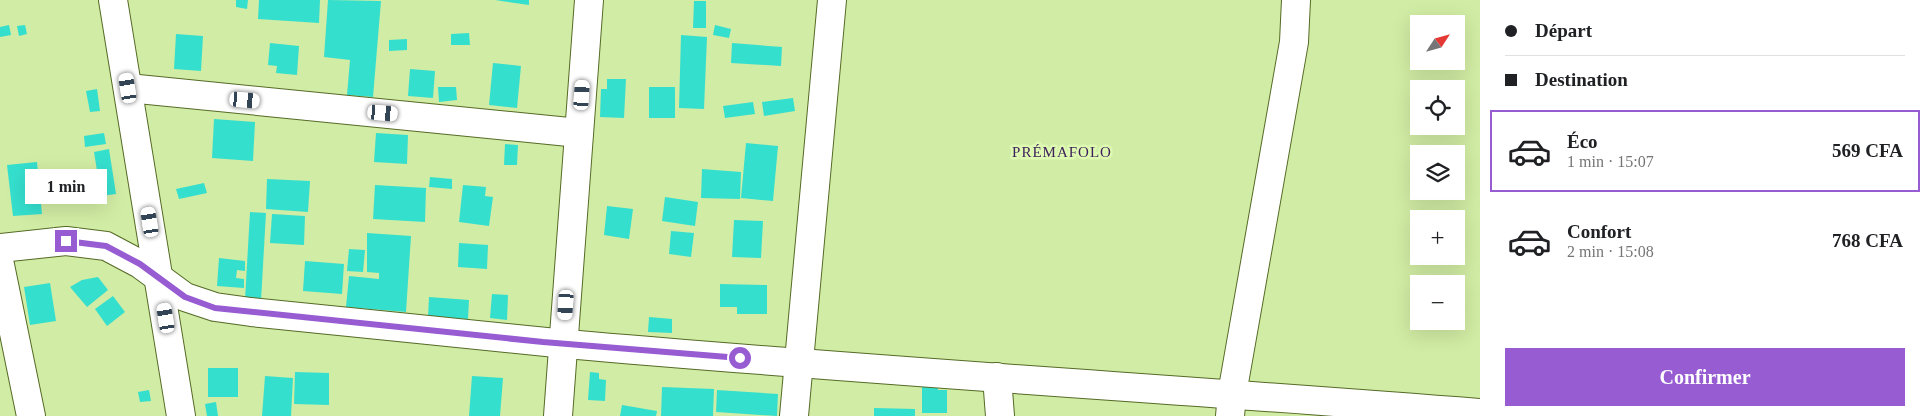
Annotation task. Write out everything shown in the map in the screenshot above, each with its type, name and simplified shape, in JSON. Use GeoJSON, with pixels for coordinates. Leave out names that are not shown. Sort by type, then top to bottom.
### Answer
{"type":"FeatureCollection","features":[{"type":"Feature","properties":{"kind":"street"},"geometry":{"type":"LineString","coordinates":[[114,0],[181,416]]}},
{"type":"Feature","properties":{"kind":"street"},"geometry":{"type":"LineString","coordinates":[[558,416],[589,0]]}},
{"type":"Feature","properties":{"kind":"street"},"geometry":{"type":"LineString","coordinates":[[794,416],[832,0]]}},
{"type":"Feature","properties":{"kind":"street"},"geometry":{"type":"LineString","coordinates":[[1231,405],[1294,42],[1296,0]]}},
{"type":"Feature","properties":{"kind":"street"},"geometry":{"type":"LineString","coordinates":[[128,88],[579,133]]}},
{"type":"Feature","properties":{"kind":"street"},"geometry":{"type":"LineString","coordinates":[[0,248],[66,241],[106,246],[140,264],[185,297],[215,308],[563,343],[799,363],[997,377],[1231,405],[1480,413]]}},
{"type":"Feature","properties":{"kind":"street"},"geometry":{"type":"LineString","coordinates":[[0,265],[30,416]]}},
{"type":"Feature","properties":{"kind":"street"},"geometry":{"type":"LineString","coordinates":[[997,377],[1000,416]]}},
{"type":"Feature","properties":{"kind":"building"},"geometry":{"type":"Polygon","coordinates":[[[236,0],[248,0],[247,9],[236,7],[236,0]]]}},
{"type":"Feature","properties":{"kind":"building"},"geometry":{"type":"Polygon","coordinates":[[[259,0],[320,0],[319,23],[258,19],[259,0]]]}},
{"type":"Feature","properties":{"kind":"building"},"geometry":{"type":"Polygon","coordinates":[[[328,0],[381,1],[373,97],[347,95],[350,60],[324,57],[328,0]]]}},
{"type":"Feature","properties":{"kind":"building"},"geometry":{"type":"Polygon","coordinates":[[[495,0],[529,0],[529,5],[495,0]]]}},
{"type":"Feature","properties":{"kind":"building"},"geometry":{"type":"Polygon","coordinates":[[[694,1],[706,1],[706,28],[693,28],[694,1]]]}},
{"type":"Feature","properties":{"kind":"building"},"geometry":{"type":"Polygon","coordinates":[[[9,25],[11,35],[0,37],[0,27],[9,25]]]}},
{"type":"Feature","properties":{"kind":"building"},"geometry":{"type":"Polygon","coordinates":[[[25,25],[27,34],[19,36],[17,26],[25,25]]]}},
{"type":"Feature","properties":{"kind":"building"},"geometry":{"type":"Polygon","coordinates":[[[715,25],[731,29],[729,38],[713,35],[715,25]]]}},
{"type":"Feature","properties":{"kind":"building"},"geometry":{"type":"Polygon","coordinates":[[[469,33],[470,45],[451,45],[451,34],[469,33]]]}},
{"type":"Feature","properties":{"kind":"building"},"geometry":{"type":"Polygon","coordinates":[[[176,34],[203,36],[201,71],[174,69],[176,34]]]}},
{"type":"Feature","properties":{"kind":"building"},"geometry":{"type":"Polygon","coordinates":[[[681,35],[707,37],[704,109],[679,108],[681,35]]]}},
{"type":"Feature","properties":{"kind":"building"},"geometry":{"type":"Polygon","coordinates":[[[407,39],[407,50],[389,51],[389,40],[407,39]]]}},
{"type":"Feature","properties":{"kind":"building"},"geometry":{"type":"Polygon","coordinates":[[[270,43],[299,46],[297,75],[276,73],[277,66],[268,65],[270,43]]]}},
{"type":"Feature","properties":{"kind":"building"},"geometry":{"type":"Polygon","coordinates":[[[732,43],[782,47],[781,66],[731,63],[732,43]]]}},
{"type":"Feature","properties":{"kind":"building"},"geometry":{"type":"Polygon","coordinates":[[[493,63],[521,66],[517,108],[489,105],[493,63]]]}},
{"type":"Feature","properties":{"kind":"building"},"geometry":{"type":"Polygon","coordinates":[[[410,69],[435,71],[433,98],[408,96],[410,69]]]}},
{"type":"Feature","properties":{"kind":"building"},"geometry":{"type":"Polygon","coordinates":[[[607,79],[626,79],[624,118],[600,117],[601,89],[607,89],[607,79]]]}},
{"type":"Feature","properties":{"kind":"building"},"geometry":{"type":"Polygon","coordinates":[[[438,87],[456,87],[457,100],[439,102],[438,87]]]}},
{"type":"Feature","properties":{"kind":"building"},"geometry":{"type":"Polygon","coordinates":[[[649,87],[675,87],[675,118],[649,118],[649,87]]]}},
{"type":"Feature","properties":{"kind":"building"},"geometry":{"type":"Polygon","coordinates":[[[97,89],[100,111],[90,112],[86,91],[97,89]]]}},
{"type":"Feature","properties":{"kind":"building"},"geometry":{"type":"Polygon","coordinates":[[[793,98],[795,111],[764,116],[762,102],[793,98]]]}},
{"type":"Feature","properties":{"kind":"building"},"geometry":{"type":"Polygon","coordinates":[[[753,102],[755,114],[725,118],[723,106],[753,102]]]}},
{"type":"Feature","properties":{"kind":"building"},"geometry":{"type":"Polygon","coordinates":[[[214,119],[255,122],[253,161],[212,158],[214,119]]]}},
{"type":"Feature","properties":{"kind":"building"},"geometry":{"type":"Polygon","coordinates":[[[104,133],[106,144],[85,147],[84,136],[104,133]]]}},
{"type":"Feature","properties":{"kind":"building"},"geometry":{"type":"Polygon","coordinates":[[[376,133],[408,135],[407,164],[374,162],[376,133]]]}},
{"type":"Feature","properties":{"kind":"building"},"geometry":{"type":"Polygon","coordinates":[[[746,143],[778,146],[773,201],[741,198],[746,143]]]}},
{"type":"Feature","properties":{"kind":"building"},"geometry":{"type":"Polygon","coordinates":[[[505,144],[518,145],[517,165],[504,165],[505,144]]]}},
{"type":"Feature","properties":{"kind":"building"},"geometry":{"type":"Polygon","coordinates":[[[109,149],[116,194],[101,196],[94,152],[109,149]]]}},
{"type":"Feature","properties":{"kind":"building"},"geometry":{"type":"Polygon","coordinates":[[[37,162],[42,214],[13,216],[7,165],[37,162]]]}},
{"type":"Feature","properties":{"kind":"building"},"geometry":{"type":"Polygon","coordinates":[[[702,169],[741,172],[740,199],[701,198],[702,169]]]}},
{"type":"Feature","properties":{"kind":"building"},"geometry":{"type":"Polygon","coordinates":[[[430,177],[452,179],[452,189],[429,187],[430,177]]]}},
{"type":"Feature","properties":{"kind":"building"},"geometry":{"type":"Polygon","coordinates":[[[267,179],[310,181],[308,212],[266,209],[267,179]]]}},
{"type":"Feature","properties":{"kind":"building"},"geometry":{"type":"Polygon","coordinates":[[[204,183],[207,193],[179,199],[176,189],[204,183]]]}},
{"type":"Feature","properties":{"kind":"building"},"geometry":{"type":"Polygon","coordinates":[[[375,185],[426,188],[425,222],[373,219],[375,185]]]}},
{"type":"Feature","properties":{"kind":"building"},"geometry":{"type":"Polygon","coordinates":[[[463,185],[486,187],[485,196],[493,197],[489,226],[459,222],[463,185]]]}},
{"type":"Feature","properties":{"kind":"building"},"geometry":{"type":"Polygon","coordinates":[[[665,197],[698,202],[695,226],[662,221],[665,197]]]}},
{"type":"Feature","properties":{"kind":"building"},"geometry":{"type":"Polygon","coordinates":[[[607,206],[633,209],[629,239],[604,235],[607,206]]]}},
{"type":"Feature","properties":{"kind":"building"},"geometry":{"type":"Polygon","coordinates":[[[250,212],[266,213],[261,301],[245,300],[250,212]]]}},
{"type":"Feature","properties":{"kind":"building"},"geometry":{"type":"Polygon","coordinates":[[[272,214],[305,216],[304,245],[270,243],[272,214]]]}},
{"type":"Feature","properties":{"kind":"building"},"geometry":{"type":"Polygon","coordinates":[[[734,220],[763,221],[761,258],[732,257],[734,220]]]}},
{"type":"Feature","properties":{"kind":"building"},"geometry":{"type":"Polygon","coordinates":[[[671,231],[694,233],[691,257],[669,254],[671,231]]]}},
{"type":"Feature","properties":{"kind":"building"},"geometry":{"type":"Polygon","coordinates":[[[367,233],[411,236],[406,312],[346,307],[349,276],[379,279],[379,273],[367,272],[367,233]]]}},
{"type":"Feature","properties":{"kind":"building"},"geometry":{"type":"Polygon","coordinates":[[[459,243],[488,245],[487,269],[458,267],[459,243]]]}},
{"type":"Feature","properties":{"kind":"building"},"geometry":{"type":"Polygon","coordinates":[[[349,249],[365,250],[363,272],[347,271],[349,249]]]}},
{"type":"Feature","properties":{"kind":"building"},"geometry":{"type":"Polygon","coordinates":[[[219,258],[245,261],[245,271],[237,270],[236,278],[244,279],[244,288],[217,286],[219,258]]]}},
{"type":"Feature","properties":{"kind":"building"},"geometry":{"type":"Polygon","coordinates":[[[305,261],[344,264],[342,294],[303,291],[305,261]]]}},
{"type":"Feature","properties":{"kind":"building"},"geometry":{"type":"Polygon","coordinates":[[[98,277],[108,290],[87,307],[70,287],[82,280],[98,277]]]}},
{"type":"Feature","properties":{"kind":"building"},"geometry":{"type":"Polygon","coordinates":[[[50,283],[56,321],[30,325],[24,287],[50,283]]]}},
{"type":"Feature","properties":{"kind":"building"},"geometry":{"type":"Polygon","coordinates":[[[720,284],[767,285],[767,314],[737,314],[737,307],[720,307],[720,284]]]}},
{"type":"Feature","properties":{"kind":"building"},"geometry":{"type":"Polygon","coordinates":[[[492,294],[508,295],[507,320],[490,318],[492,294]]]}},
{"type":"Feature","properties":{"kind":"building"},"geometry":{"type":"Polygon","coordinates":[[[113,296],[125,312],[107,326],[95,309],[113,296]]]}},
{"type":"Feature","properties":{"kind":"building"},"geometry":{"type":"Polygon","coordinates":[[[429,297],[469,300],[468,319],[428,317],[429,297]]]}},
{"type":"Feature","properties":{"kind":"building"},"geometry":{"type":"Polygon","coordinates":[[[649,317],[672,319],[672,333],[648,332],[649,317]]]}},
{"type":"Feature","properties":{"kind":"building"},"geometry":{"type":"Polygon","coordinates":[[[208,368],[238,368],[238,397],[208,397],[208,368]]]}},
{"type":"Feature","properties":{"kind":"building"},"geometry":{"type":"Polygon","coordinates":[[[295,372],[329,373],[329,405],[294,404],[295,372]]]}},
{"type":"Feature","properties":{"kind":"building"},"geometry":{"type":"Polygon","coordinates":[[[590,372],[599,373],[599,379],[606,380],[605,401],[588,400],[590,372]]]}},
{"type":"Feature","properties":{"kind":"building"},"geometry":{"type":"Polygon","coordinates":[[[265,376],[293,378],[291,416],[262,416],[265,376]]]}},
{"type":"Feature","properties":{"kind":"building"},"geometry":{"type":"Polygon","coordinates":[[[472,376],[503,378],[500,416],[469,416],[472,376]]]}},
{"type":"Feature","properties":{"kind":"building"},"geometry":{"type":"Polygon","coordinates":[[[662,387],[714,389],[713,416],[661,416],[662,387]]]}},
{"type":"Feature","properties":{"kind":"building"},"geometry":{"type":"Polygon","coordinates":[[[922,387],[938,387],[938,390],[947,390],[947,413],[922,413],[922,387]]]}},
{"type":"Feature","properties":{"kind":"building"},"geometry":{"type":"Polygon","coordinates":[[[149,390],[151,401],[140,402],[138,392],[149,390]]]}},
{"type":"Feature","properties":{"kind":"building"},"geometry":{"type":"Polygon","coordinates":[[[717,390],[778,394],[777,416],[716,412],[717,390]]]}},
{"type":"Feature","properties":{"kind":"building"},"geometry":{"type":"Polygon","coordinates":[[[216,402],[218,416],[207,416],[205,404],[216,402]]]}},
{"type":"Feature","properties":{"kind":"building"},"geometry":{"type":"Polygon","coordinates":[[[622,405],[657,411],[656,416],[620,416],[622,405]]]}},
{"type":"Feature","properties":{"kind":"building"},"geometry":{"type":"Polygon","coordinates":[[[874,408],[915,409],[915,416],[874,416],[874,408]]]}},
{"type":"Feature","properties":{"kind":"district","name":"PRÉMAFOLO"},"geometry":{"type":"Point","coordinates":[1062,152]}},
{"type":"Feature","properties":{"kind":"route"},"geometry":{"type":"LineString","coordinates":[[66,241],[106,246],[140,264],[185,297],[215,308],[543,342],[740,358]]}}]}
